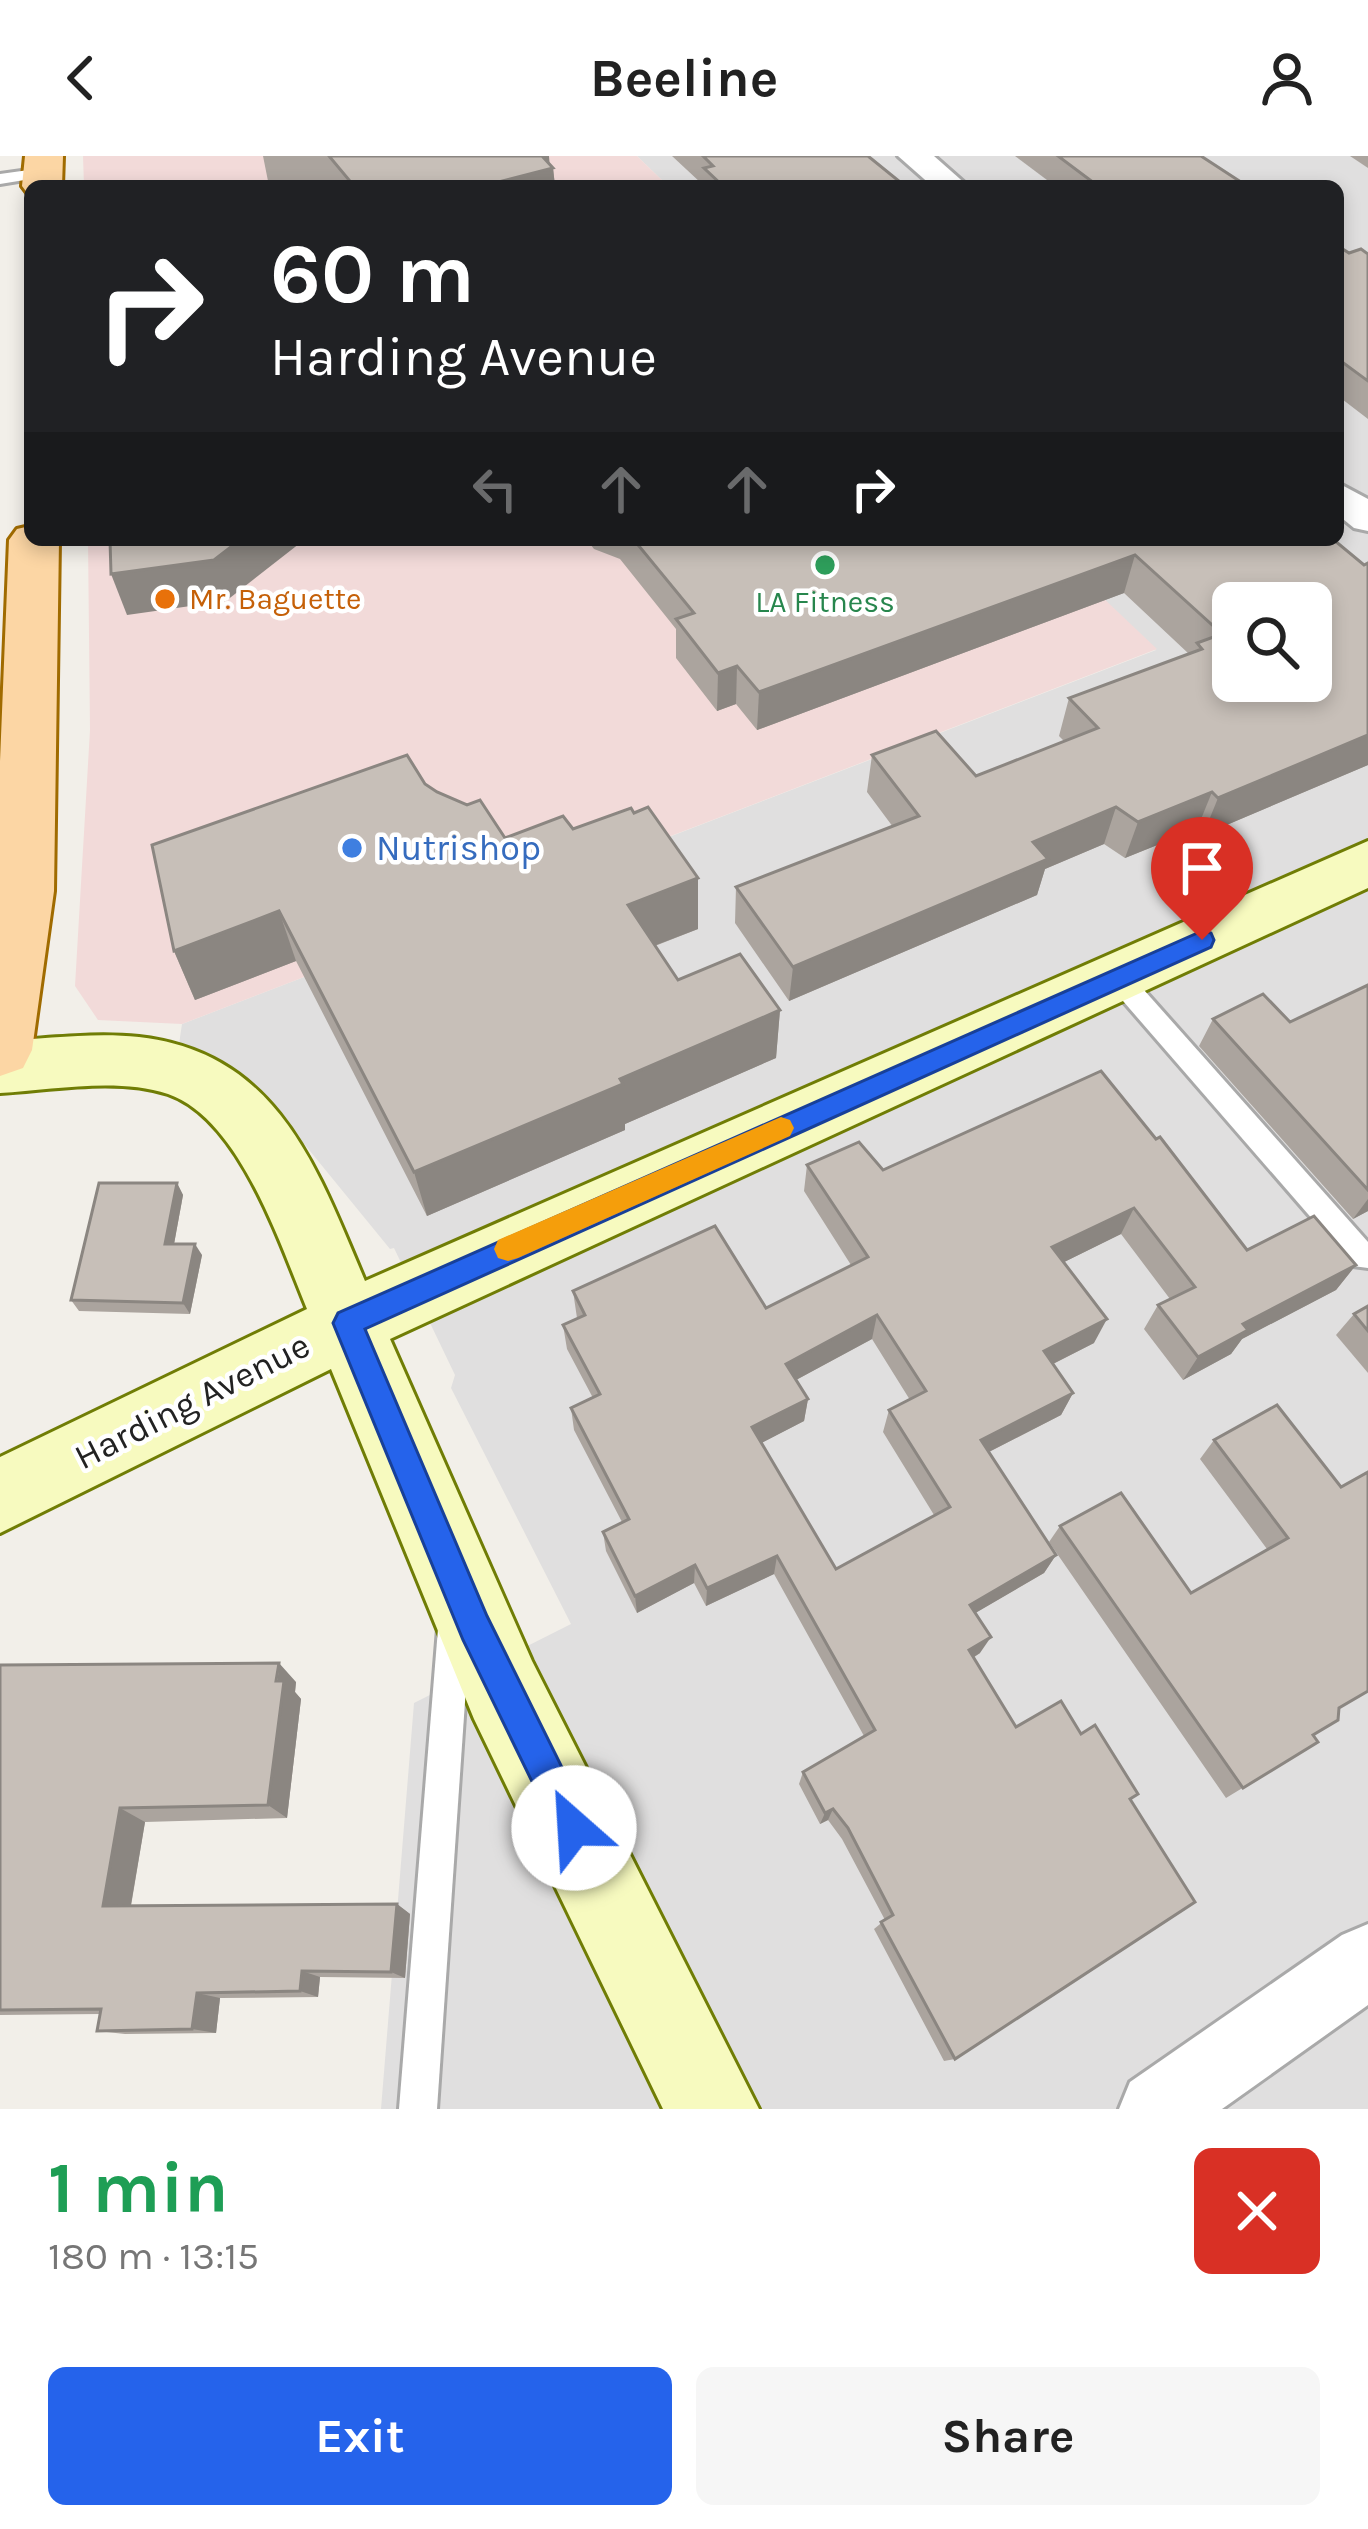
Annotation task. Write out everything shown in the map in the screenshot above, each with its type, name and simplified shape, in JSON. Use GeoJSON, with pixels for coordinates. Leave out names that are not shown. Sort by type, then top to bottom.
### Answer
{"type":"FeatureCollection","features":[{"type":"Feature","properties":{"kind":"main road"},"geometry":{"type":"LineString","coordinates":[[0,1050],[24,891],[34,546]]}},
{"type":"Feature","properties":{"kind":"street"},"geometry":{"type":"LineString","coordinates":[[914,156],[944,180]]}},
{"type":"Feature","properties":{"kind":"street"},"geometry":{"type":"LineString","coordinates":[[1344,500],[1368,519]]}},
{"type":"Feature","properties":{"kind":"street","name":"Harding Avenue"},"geometry":{"type":"LineString","coordinates":[[0,1496],[348,1323],[1368,863]]}},
{"type":"Feature","properties":{"kind":"street"},"geometry":{"type":"LineString","coordinates":[[0,1066],[172,1066],[216,1088],[245,1120],[278,1170],[322,1257],[475,1628],[712,2109]]}},
{"type":"Feature","properties":{"kind":"street"},"geometry":{"type":"LineString","coordinates":[[1156,2109],[1368,1961]]}},
{"type":"Feature","properties":{"kind":"lane"},"geometry":{"type":"LineString","coordinates":[[0,178],[43,172]]}},
{"type":"Feature","properties":{"kind":"lane"},"geometry":{"type":"LineString","coordinates":[[1119,979],[1363,1257]]}},
{"type":"Feature","properties":{"kind":"lane"},"geometry":{"type":"LineString","coordinates":[[418,2109],[458,1580]]}},
{"type":"Feature","properties":{"kind":"shaded area"},"geometry":{"type":"Polygon","coordinates":[[[83,156],[637,156],[662,180],[84,180],[83,156]]]}},
{"type":"Feature","properties":{"kind":"shaded area"},"geometry":{"type":"Polygon","coordinates":[[[637,156],[1368,156],[1368,2109],[381,2109],[414,1703],[571,1624],[451,1388],[455,1375],[394,1248],[390,1249],[265,1096],[223,1068],[178,1051],[182,1024],[1156,650],[1048,546],[1344,546],[1344,180],[662,180],[637,156]]]}},
{"type":"Feature","properties":{"kind":"shaded area"},"geometry":{"type":"Polygon","coordinates":[[[88,546],[1048,546],[1157,649],[182,1024],[98,1020],[75,986],[90,730],[88,546]]]}},
{"type":"Feature","properties":{"kind":"building"},"geometry":{"type":"Polygon","coordinates":[[[329,156],[542,156],[553,168],[506,180],[349,180],[329,156]]]}},
{"type":"Feature","properties":{"kind":"building"},"geometry":{"type":"Polygon","coordinates":[[[703,156],[868,156],[898,180],[717,180],[704,168],[713,166],[703,156]]]}},
{"type":"Feature","properties":{"kind":"building"},"geometry":{"type":"Polygon","coordinates":[[[1058,156],[1201,156],[1238,180],[1090,180],[1058,156]]]}},
{"type":"Feature","properties":{"kind":"building"},"geometry":{"type":"Polygon","coordinates":[[[1361,249],[1368,254],[1368,381],[1344,363],[1344,250],[1361,249]]]}},
{"type":"Feature","properties":{"kind":"building"},"geometry":{"type":"Polygon","coordinates":[[[110,546],[232,546],[214,560],[111,574],[110,546]]]}},
{"type":"Feature","properties":{"kind":"building"},"geometry":{"type":"Polygon","coordinates":[[[639,546],[1341,546],[1364,565],[1368,563],[1368,735],[1218,798],[1212,792],[1138,822],[1116,807],[1033,842],[1048,859],[793,967],[736,887],[919,816],[872,755],[936,731],[976,776],[1098,728],[1069,698],[1202,649],[1197,643],[1212,638],[1212,702],[1332,702],[1332,582],[1212,582],[1212,625],[1135,555],[759,692],[737,666],[718,673],[676,619],[694,613],[639,546]]]}},
{"type":"Feature","properties":{"kind":"building"},"geometry":{"type":"Polygon","coordinates":[[[407,755],[425,784],[437,792],[467,805],[480,800],[505,838],[563,816],[573,829],[631,808],[634,813],[648,807],[698,878],[628,905],[678,980],[740,954],[780,1010],[620,1079],[623,1084],[414,1172],[279,911],[174,951],[152,845],[407,755]]]}},
{"type":"Feature","properties":{"kind":"building"},"geometry":{"type":"Polygon","coordinates":[[[1368,985],[1368,1190],[1213,1019],[1263,994],[1290,1022],[1368,985]]]}},
{"type":"Feature","properties":{"kind":"building"},"geometry":{"type":"Polygon","coordinates":[[[1101,1071],[1156,1139],[1160,1137],[1247,1250],[1314,1216],[1356,1265],[1243,1324],[1248,1330],[1198,1357],[1158,1305],[1195,1287],[1134,1208],[1052,1247],[1107,1319],[1044,1351],[1073,1393],[981,1440],[1056,1555],[970,1605],[991,1637],[969,1650],[1016,1727],[1061,1701],[1081,1734],[1095,1725],[1138,1794],[1130,1799],[1195,1902],[955,2059],[881,1922],[893,1915],[848,1828],[833,1809],[825,1813],[803,1772],[875,1730],[777,1556],[707,1588],[695,1565],[635,1596],[603,1532],[629,1519],[571,1408],[600,1394],[563,1325],[585,1315],[573,1291],[715,1226],[766,1308],[868,1257],[807,1165],[859,1142],[883,1170],[1101,1071]],[[877,1315],[786,1364],[808,1399],[752,1427],[836,1569],[950,1507],[889,1410],[926,1391],[877,1315]]]}},
{"type":"Feature","properties":{"kind":"building"},"geometry":{"type":"Polygon","coordinates":[[[99,1183],[177,1183],[165,1244],[195,1244],[183,1303],[71,1300],[99,1183]]]}},
{"type":"Feature","properties":{"kind":"building"},"geometry":{"type":"Polygon","coordinates":[[[1368,1306],[1368,1331],[1354,1314],[1368,1306]]]}},
{"type":"Feature","properties":{"kind":"building"},"geometry":{"type":"Polygon","coordinates":[[[1277,1405],[1341,1487],[1368,1472],[1368,1691],[1339,1708],[1338,1720],[1313,1735],[1318,1742],[1243,1788],[1060,1526],[1121,1493],[1191,1593],[1288,1538],[1214,1440],[1277,1405]]]}},
{"type":"Feature","properties":{"kind":"building"},"geometry":{"type":"Polygon","coordinates":[[[279,1663],[276,1681],[284,1681],[268,1805],[120,1808],[103,1906],[397,1904],[391,1972],[302,1971],[300,1991],[197,1993],[192,2029],[97,2031],[101,2009],[0,2010],[0,1665],[279,1663]]]}},
{"type":"Feature","properties":{"kind":"slow traffic"},"geometry":{"type":"LineString","coordinates":[[508,1249],[781,1128]]}},
{"type":"Feature","properties":{"kind":"place","name":"LA Fitness"},"geometry":{"type":"Point","coordinates":[825,565]}},
{"type":"Feature","properties":{"kind":"place","name":"Mr. Baguette"},"geometry":{"type":"Point","coordinates":[165,599]}},
{"type":"Feature","properties":{"kind":"place","name":"Nutrishop"},"geometry":{"type":"Point","coordinates":[352,848]}},
{"type":"Feature","properties":{"kind":"route"},"geometry":{"type":"LineString","coordinates":[[574,1828],[475,1628],[348,1323],[1202,940]]}}]}
